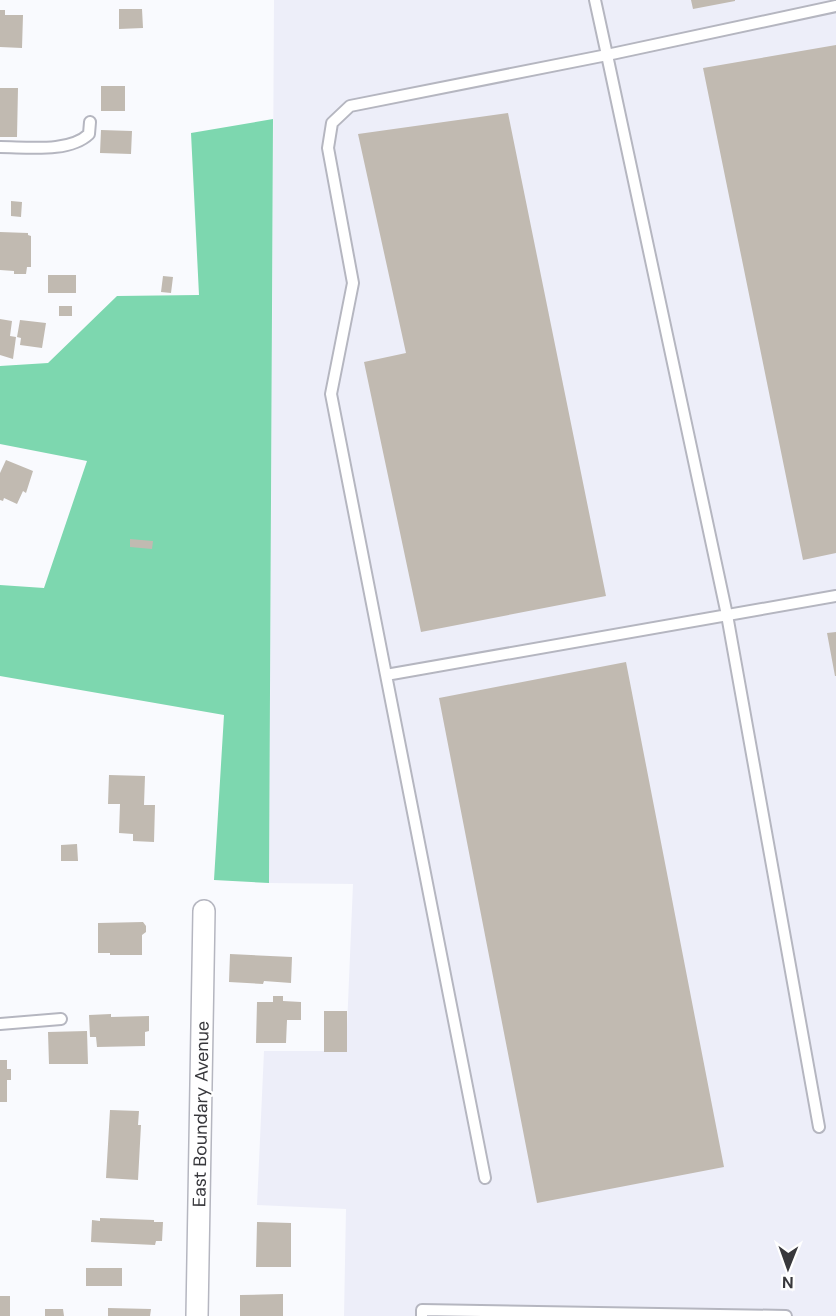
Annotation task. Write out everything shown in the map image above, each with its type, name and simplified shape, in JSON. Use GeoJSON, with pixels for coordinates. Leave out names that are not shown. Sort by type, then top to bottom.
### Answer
{"type":"FeatureCollection","features":[{"type":"Feature","properties":{"kind":"street","name":"East Boundary Avenue"},"geometry":{"type":"LineString","coordinates":[[197,1316],[204,911]]}},
{"type":"Feature","properties":{"kind":"lane"},"geometry":{"type":"LineString","coordinates":[[595,0],[727,615],[819,1126]]}},
{"type":"Feature","properties":{"kind":"lane"},"geometry":{"type":"LineString","coordinates":[[485,1179],[331,394],[353,283],[328,148],[332,123],[350,106],[607,55],[836,6]]}},
{"type":"Feature","properties":{"kind":"lane"},"geometry":{"type":"LineString","coordinates":[[0,147],[55,146],[80,142],[89,134],[90,122]]}},
{"type":"Feature","properties":{"kind":"lane"},"geometry":{"type":"LineString","coordinates":[[386,675],[836,596]]}},
{"type":"Feature","properties":{"kind":"lane"},"geometry":{"type":"LineString","coordinates":[[0,1024],[60,1018]]}},
{"type":"Feature","properties":{"kind":"lane"},"geometry":{"type":"LineString","coordinates":[[422,1316],[422,1310],[786,1316]]}},
{"type":"Feature","properties":{"kind":"shaded area"},"geometry":{"type":"Polygon","coordinates":[[[274,0],[836,0],[836,1316],[344,1316],[346,1209],[257,1205],[264,1051],[346,1051],[353,884],[269,883],[274,0]]]}},
{"type":"Feature","properties":{"kind":"green space"},"geometry":{"type":"Polygon","coordinates":[[[273,119],[269,883],[214,880],[224,715],[0,676],[0,585],[44,588],[87,461],[0,444],[0,366],[48,363],[117,296],[199,295],[191,133],[273,119]]]}},
{"type":"Feature","properties":{"kind":"building"},"geometry":{"type":"Polygon","coordinates":[[[691,0],[735,0],[735,1],[693,9],[691,0]]]}},
{"type":"Feature","properties":{"kind":"building"},"geometry":{"type":"Polygon","coordinates":[[[119,9],[142,9],[143,28],[119,29],[119,9]]]}},
{"type":"Feature","properties":{"kind":"building"},"geometry":{"type":"Polygon","coordinates":[[[0,10],[5,10],[5,15],[23,15],[22,48],[0,47],[0,10]]]}},
{"type":"Feature","properties":{"kind":"building"},"geometry":{"type":"Polygon","coordinates":[[[836,45],[836,553],[803,560],[703,68],[836,45]]]}},
{"type":"Feature","properties":{"kind":"building"},"geometry":{"type":"Polygon","coordinates":[[[101,86],[125,86],[125,111],[101,111],[101,86]]]}},
{"type":"Feature","properties":{"kind":"building"},"geometry":{"type":"Polygon","coordinates":[[[0,88],[18,88],[17,137],[0,137],[0,88]]]}},
{"type":"Feature","properties":{"kind":"building"},"geometry":{"type":"Polygon","coordinates":[[[508,113],[606,596],[421,632],[364,362],[406,353],[358,134],[508,113]]]}},
{"type":"Feature","properties":{"kind":"building"},"geometry":{"type":"Polygon","coordinates":[[[101,130],[132,131],[131,154],[100,153],[101,130]]]}},
{"type":"Feature","properties":{"kind":"building"},"geometry":{"type":"Polygon","coordinates":[[[11,201],[22,202],[21,217],[11,216],[11,201]]]}},
{"type":"Feature","properties":{"kind":"building"},"geometry":{"type":"Polygon","coordinates":[[[0,232],[28,233],[31,236],[31,267],[27,267],[26,274],[14,274],[14,271],[0,270],[0,232]]]}},
{"type":"Feature","properties":{"kind":"building"},"geometry":{"type":"Polygon","coordinates":[[[48,275],[76,275],[76,293],[48,293],[48,275]]]}},
{"type":"Feature","properties":{"kind":"building"},"geometry":{"type":"Polygon","coordinates":[[[163,276],[173,277],[171,293],[161,292],[163,276]]]}},
{"type":"Feature","properties":{"kind":"building"},"geometry":{"type":"Polygon","coordinates":[[[59,306],[72,306],[72,316],[59,316],[59,306]]]}},
{"type":"Feature","properties":{"kind":"building"},"geometry":{"type":"Polygon","coordinates":[[[0,319],[12,321],[10,336],[16,337],[13,359],[0,355],[0,319]]]}},
{"type":"Feature","properties":{"kind":"building"},"geometry":{"type":"Polygon","coordinates":[[[20,320],[46,323],[42,348],[20,345],[21,338],[17,337],[20,320]]]}},
{"type":"Feature","properties":{"kind":"building"},"geometry":{"type":"Polygon","coordinates":[[[6,460],[33,471],[26,493],[23,491],[17,504],[4,498],[3,501],[0,500],[0,473],[6,460]]]}},
{"type":"Feature","properties":{"kind":"building"},"geometry":{"type":"Polygon","coordinates":[[[130,539],[153,541],[152,549],[130,547],[130,539]]]}},
{"type":"Feature","properties":{"kind":"building"},"geometry":{"type":"Polygon","coordinates":[[[836,632],[836,676],[835,676],[827,633],[836,632]]]}},
{"type":"Feature","properties":{"kind":"building"},"geometry":{"type":"Polygon","coordinates":[[[626,662],[724,1167],[537,1203],[439,698],[626,662]]]}},
{"type":"Feature","properties":{"kind":"building"},"geometry":{"type":"Polygon","coordinates":[[[109,775],[145,776],[144,805],[155,805],[154,842],[133,841],[133,834],[119,833],[120,804],[108,804],[109,775]]]}},
{"type":"Feature","properties":{"kind":"building"},"geometry":{"type":"Polygon","coordinates":[[[77,844],[78,861],[61,861],[61,845],[77,844]]]}},
{"type":"Feature","properties":{"kind":"building"},"geometry":{"type":"Polygon","coordinates":[[[143,922],[146,932],[142,935],[142,955],[98,953],[98,923],[143,922]]]}},
{"type":"Feature","properties":{"kind":"building"},"geometry":{"type":"Polygon","coordinates":[[[230,954],[292,957],[291,983],[229,982],[230,954]]]}},
{"type":"Feature","properties":{"kind":"building"},"geometry":{"type":"Polygon","coordinates":[[[273,996],[283,996],[283,1001],[301,1002],[301,1020],[287,1020],[286,1043],[256,1043],[257,1002],[273,1002],[273,996]]]}},
{"type":"Feature","properties":{"kind":"building"},"geometry":{"type":"Polygon","coordinates":[[[324,1011],[347,1011],[347,1052],[324,1052],[324,1011]]]}},
{"type":"Feature","properties":{"kind":"building"},"geometry":{"type":"Polygon","coordinates":[[[111,1014],[111,1017],[149,1016],[149,1031],[145,1032],[145,1046],[97,1047],[96,1037],[90,1037],[89,1015],[111,1014]]]}},
{"type":"Feature","properties":{"kind":"building"},"geometry":{"type":"Polygon","coordinates":[[[87,1031],[88,1064],[49,1064],[48,1032],[87,1031]]]}},
{"type":"Feature","properties":{"kind":"building"},"geometry":{"type":"Polygon","coordinates":[[[0,1060],[7,1060],[7,1069],[11,1069],[11,1080],[7,1080],[7,1102],[0,1102],[0,1060]]]}},
{"type":"Feature","properties":{"kind":"building"},"geometry":{"type":"Polygon","coordinates":[[[110,1110],[139,1111],[138,1125],[141,1125],[138,1180],[106,1178],[110,1110]]]}},
{"type":"Feature","properties":{"kind":"building"},"geometry":{"type":"Polygon","coordinates":[[[100,1218],[163,1222],[162,1241],[156,1241],[155,1245],[91,1242],[92,1220],[100,1221],[100,1218]]]}},
{"type":"Feature","properties":{"kind":"building"},"geometry":{"type":"Polygon","coordinates":[[[257,1222],[291,1223],[291,1267],[256,1267],[257,1222]]]}},
{"type":"Feature","properties":{"kind":"building"},"geometry":{"type":"Polygon","coordinates":[[[86,1268],[122,1268],[122,1286],[86,1286],[86,1268]]]}},
{"type":"Feature","properties":{"kind":"building"},"geometry":{"type":"Polygon","coordinates":[[[283,1294],[283,1316],[240,1316],[240,1295],[283,1294]]]}},
{"type":"Feature","properties":{"kind":"building"},"geometry":{"type":"Polygon","coordinates":[[[0,1296],[10,1296],[10,1316],[0,1316],[0,1296]]]}},
{"type":"Feature","properties":{"kind":"building"},"geometry":{"type":"Polygon","coordinates":[[[108,1308],[151,1309],[150,1316],[108,1316],[108,1308]]]}},
{"type":"Feature","properties":{"kind":"building"},"geometry":{"type":"Polygon","coordinates":[[[45,1309],[63,1309],[64,1316],[45,1316],[45,1309]]]}}]}
